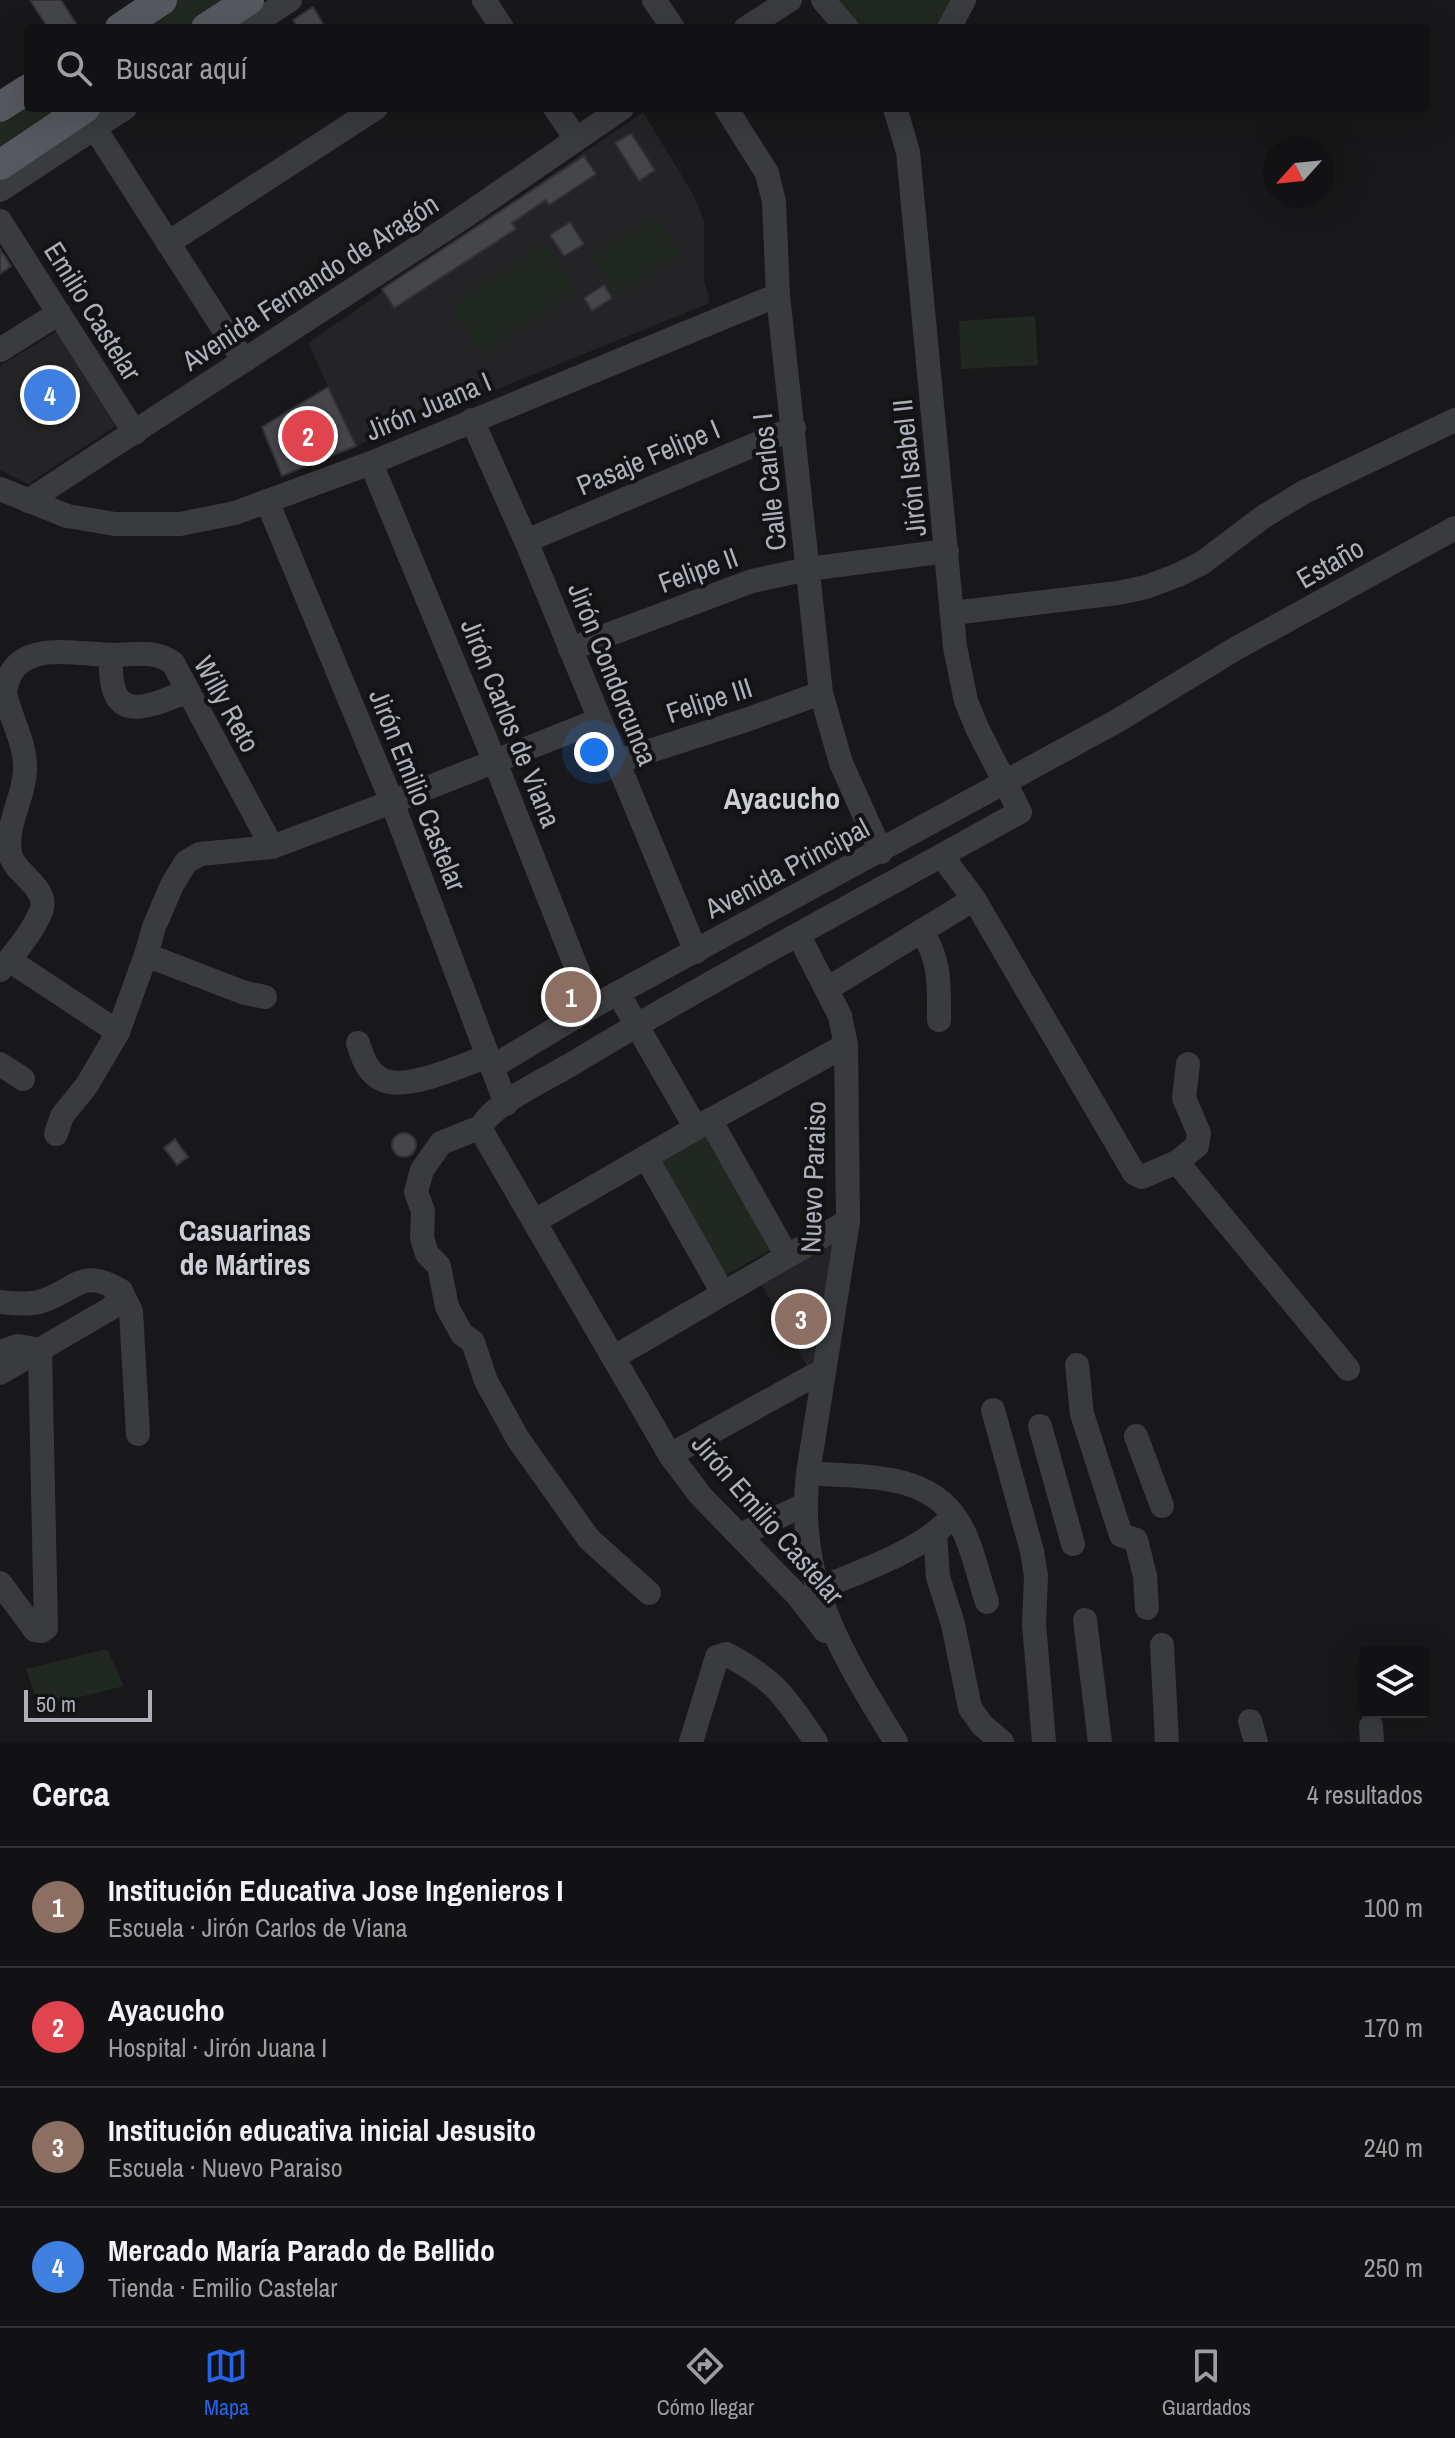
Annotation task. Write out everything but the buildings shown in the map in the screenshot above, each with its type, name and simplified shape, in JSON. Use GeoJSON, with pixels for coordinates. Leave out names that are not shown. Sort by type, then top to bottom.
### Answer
{"type":"FeatureCollection","features":[{"type":"Feature","properties":{"kind":"main road"},"geometry":{"type":"LineString","coordinates":[[126,24],[162,0]]}},
{"type":"Feature","properties":{"kind":"main road"},"geometry":{"type":"LineString","coordinates":[[212,24],[249,0]]}},
{"type":"Feature","properties":{"kind":"main road"},"geometry":{"type":"LineString","coordinates":[[0,107],[24,92]]}},
{"type":"Feature","properties":{"kind":"main road"},"geometry":{"type":"LineString","coordinates":[[0,165],[87,115]]}},
{"type":"Feature","properties":{"kind":"street"},"geometry":{"type":"LineString","coordinates":[[253,24],[290,0]]}},
{"type":"Feature","properties":{"kind":"street"},"geometry":{"type":"LineString","coordinates":[[484,0],[498,24]]}},
{"type":"Feature","properties":{"kind":"street"},"geometry":{"type":"LineString","coordinates":[[654,0],[670,24]]}},
{"type":"Feature","properties":{"kind":"street"},"geometry":{"type":"LineString","coordinates":[[752,24],[790,0]]}},
{"type":"Feature","properties":{"kind":"street"},"geometry":{"type":"LineString","coordinates":[[823,0],[844,24]]}},
{"type":"Feature","properties":{"kind":"street"},"geometry":{"type":"LineString","coordinates":[[951,24],[964,0]]}},
{"type":"Feature","properties":{"kind":"street"},"geometry":{"type":"LineString","coordinates":[[168,243],[370,112]]}},
{"type":"Feature","properties":{"kind":"street"},"geometry":{"type":"LineString","coordinates":[[558,112],[576,139]]}},
{"type":"Feature","properties":{"kind":"street","name":"Avenida Fernando de Aragón"},"geometry":{"type":"LineString","coordinates":[[28,501],[452,225],[616,112]]}},
{"type":"Feature","properties":{"kind":"street","name":"Calle Carlos I"},"geometry":{"type":"LineString","coordinates":[[729,112],[767,173],[774,202],[778,295],[821,693],[841,763],[881,852]]}},
{"type":"Feature","properties":{"kind":"street","name":"Jirón Isabel II"},"geometry":{"type":"LineString","coordinates":[[901,112],[908,152],[955,647],[966,701],[1020,812],[942,856]]}},
{"type":"Feature","properties":{"kind":"street"},"geometry":{"type":"LineString","coordinates":[[0,190],[87,115],[244,361]]}},
{"type":"Feature","properties":{"kind":"street","name":"Emilio Castelar"},"geometry":{"type":"LineString","coordinates":[[0,221],[135,433]]}},
{"type":"Feature","properties":{"kind":"street","name":"Jirón Juana I"},"geometry":{"type":"LineString","coordinates":[[0,489],[67,516],[90,521],[153,526],[215,518],[371,463],[778,295]]}},
{"type":"Feature","properties":{"kind":"street"},"geometry":{"type":"LineString","coordinates":[[0,350],[59,313]]}},
{"type":"Feature","properties":{"kind":"street","name":"Jirón Condorcunca"},"geometry":{"type":"LineString","coordinates":[[472,420],[526,541],[696,952]]}},
{"type":"Feature","properties":{"kind":"street"},"geometry":{"type":"LineString","coordinates":[[953,613],[1118,593],[1178,575],[1202,563],[1263,517],[1304,492],[1450,423]]}},
{"type":"Feature","properties":{"kind":"street","name":"Pasaje Felipe I"},"geometry":{"type":"LineString","coordinates":[[526,541],[794,428]]}},
{"type":"Feature","properties":{"kind":"street","name":"Jirón Carlos de Viana"},"geometry":{"type":"LineString","coordinates":[[371,463],[592,1007]]}},
{"type":"Feature","properties":{"kind":"street","name":"Jirón Emilio Castelar"},"geometry":{"type":"LineString","coordinates":[[267,501],[392,802],[506,1104]]}},
{"type":"Feature","properties":{"kind":"street","name":"Estaño"},"geometry":{"type":"LineString","coordinates":[[1235,649],[1455,528]]}},
{"type":"Feature","properties":{"kind":"street","name":"Felipe II"},"geometry":{"type":"LineString","coordinates":[[570,649],[752,581],[808,569],[947,551]]}},
{"type":"Feature","properties":{"kind":"street","name":"Avenida Principal"},"geometry":{"type":"LineString","coordinates":[[358,1043],[365,1065],[384,1081],[420,1081],[490,1062],[881,852],[1117,721],[1235,649]]}},
{"type":"Feature","properties":{"kind":"street","name":"Willy Reto"},"geometry":{"type":"LineString","coordinates":[[4,965],[43,905],[42,896],[11,857],[12,825],[25,774],[25,757],[5,693],[5,666],[36,655],[64,650],[111,655],[161,654],[173,663],[272,847]]}},
{"type":"Feature","properties":{"kind":"street"},"geometry":{"type":"LineString","coordinates":[[111,655],[110,678],[115,694],[132,708],[158,703],[188,691]]}},
{"type":"Feature","properties":{"kind":"street","name":"Felipe III"},"geometry":{"type":"LineString","coordinates":[[616,762],[821,693]]}},
{"type":"Feature","properties":{"kind":"street"},"geometry":{"type":"LineString","coordinates":[[56,1134],[62,1116],[87,1085],[118,1032],[160,913],[186,862],[200,854],[272,847],[599,720]]}},
{"type":"Feature","properties":{"kind":"street"},"geometry":{"type":"LineString","coordinates":[[649,1593],[589,1539],[518,1439],[486,1381],[473,1342],[462,1334],[447,1307],[439,1266],[427,1254],[422,1238],[423,1211],[416,1192],[422,1170],[441,1143],[481,1127],[486,1118],[506,1104],[637,1025],[942,856],[974,899],[1134,1173],[1142,1177],[1177,1162],[1197,1146],[1199,1133],[1184,1098],[1188,1064]]}},
{"type":"Feature","properties":{"kind":"street"},"geometry":{"type":"LineString","coordinates":[[827,989],[974,899]]}},
{"type":"Feature","properties":{"kind":"street"},"geometry":{"type":"LineString","coordinates":[[921,931],[931,945],[939,971],[939,1020]]}},
{"type":"Feature","properties":{"kind":"street","name":"Nuevo Paraiso"},"geometry":{"type":"LineString","coordinates":[[799,936],[840,1016],[846,1045],[848,1221],[822,1371],[804,1505],[809,1559],[844,1657],[896,1742]]}},
{"type":"Feature","properties":{"kind":"street"},"geometry":{"type":"LineString","coordinates":[[146,955],[245,993],[265,997]]}},
{"type":"Feature","properties":{"kind":"street"},"geometry":{"type":"LineString","coordinates":[[4,965],[118,1032]]}},
{"type":"Feature","properties":{"kind":"street"},"geometry":{"type":"LineString","coordinates":[[618,993],[787,1256]]}},
{"type":"Feature","properties":{"kind":"street"},"geometry":{"type":"LineString","coordinates":[[535,1221],[846,1045]]}},
{"type":"Feature","properties":{"kind":"street"},"geometry":{"type":"LineString","coordinates":[[0,1064],[23,1079]]}},
{"type":"Feature","properties":{"kind":"street","name":"Jirón Emilio Castelar"},"geometry":{"type":"LineString","coordinates":[[481,1127],[670,1455],[700,1495],[798,1596],[844,1657]]}},
{"type":"Feature","properties":{"kind":"street"},"geometry":{"type":"LineString","coordinates":[[646,1157],[723,1293]]}},
{"type":"Feature","properties":{"kind":"street"},"geometry":{"type":"LineString","coordinates":[[1177,1162],[1348,1369]]}},
{"type":"Feature","properties":{"kind":"street"},"geometry":{"type":"LineString","coordinates":[[614,1357],[848,1221]]}},
{"type":"Feature","properties":{"kind":"street"},"geometry":{"type":"LineString","coordinates":[[0,1302],[36,1303],[82,1280],[102,1279],[121,1291],[131,1311],[138,1434]]}},
{"type":"Feature","properties":{"kind":"street"},"geometry":{"type":"LineString","coordinates":[[0,1373],[113,1307],[121,1291]]}},
{"type":"Feature","properties":{"kind":"street"},"geometry":{"type":"LineString","coordinates":[[0,1352],[18,1346],[40,1350]]}},
{"type":"Feature","properties":{"kind":"street"},"geometry":{"type":"LineString","coordinates":[[0,1583],[35,1630],[42,1631],[47,1623],[40,1350]]}},
{"type":"Feature","properties":{"kind":"street"},"geometry":{"type":"LineString","coordinates":[[1077,1365],[1082,1414],[1121,1535],[1136,1540],[1145,1576],[1147,1608]]}},
{"type":"Feature","properties":{"kind":"street"},"geometry":{"type":"LineString","coordinates":[[670,1455],[822,1371]]}},
{"type":"Feature","properties":{"kind":"street"},"geometry":{"type":"LineString","coordinates":[[993,1410],[1036,1576],[1034,1624],[1044,1742]]}},
{"type":"Feature","properties":{"kind":"street"},"geometry":{"type":"LineString","coordinates":[[1040,1426],[1073,1544]]}},
{"type":"Feature","properties":{"kind":"street"},"geometry":{"type":"LineString","coordinates":[[1136,1436],[1162,1506]]}},
{"type":"Feature","properties":{"kind":"street"},"geometry":{"type":"LineString","coordinates":[[808,1473],[911,1483],[934,1495],[963,1531],[987,1602]]}},
{"type":"Feature","properties":{"kind":"street"},"geometry":{"type":"LineString","coordinates":[[740,1535],[804,1505]]}},
{"type":"Feature","properties":{"kind":"street"},"geometry":{"type":"LineString","coordinates":[[818,1589],[877,1564],[935,1533],[952,1515]]}},
{"type":"Feature","properties":{"kind":"street"},"geometry":{"type":"LineString","coordinates":[[935,1533],[938,1577],[953,1624],[970,1708],[982,1725],[1002,1742]]}},
{"type":"Feature","properties":{"kind":"street"},"geometry":{"type":"LineString","coordinates":[[1085,1620],[1100,1742]]}},
{"type":"Feature","properties":{"kind":"street"},"geometry":{"type":"LineString","coordinates":[[1162,1645],[1167,1742]]}},
{"type":"Feature","properties":{"kind":"street"},"geometry":{"type":"LineString","coordinates":[[691,1742],[717,1657],[726,1654],[756,1669],[781,1691],[816,1742]]}},
{"type":"Feature","properties":{"kind":"shaded area"},"geometry":{"type":"Polygon","coordinates":[[[176,0],[234,0],[197,24],[140,24],[176,0]]]}},
{"type":"Feature","properties":{"kind":"shaded area"},"geometry":{"type":"Polygon","coordinates":[[[839,0],[955,0],[943,24],[856,24],[839,0]]]}},
{"type":"Feature","properties":{"kind":"shaded area"},"geometry":{"type":"Polygon","coordinates":[[[24,101],[24,112],[63,112],[0,153],[0,117],[24,101]]]}},
{"type":"Feature","properties":{"kind":"shaded area"},"geometry":{"type":"Polygon","coordinates":[[[643,112],[694,196],[704,220],[704,280],[710,303],[356,446],[308,343],[643,112]]]}},
{"type":"Feature","properties":{"kind":"shaded area"},"geometry":{"type":"Polygon","coordinates":[[[654,216],[680,255],[617,296],[591,257],[654,216]]]}},
{"type":"Feature","properties":{"kind":"shaded area"},"geometry":{"type":"Polygon","coordinates":[[[545,244],[576,293],[483,354],[451,305],[545,244]]]}},
{"type":"Feature","properties":{"kind":"shaded area"},"geometry":{"type":"Polygon","coordinates":[[[1035,316],[1038,365],[961,369],[959,321],[1035,316]]]}},
{"type":"Feature","properties":{"kind":"shaded area"},"geometry":{"type":"Polygon","coordinates":[[[57,331],[119,424],[28,484],[0,470],[0,366],[57,331]]]}},
{"type":"Feature","properties":{"kind":"shaded area"},"geometry":{"type":"Polygon","coordinates":[[[706,1128],[774,1248],[721,1278],[654,1155],[706,1128]]]}},
{"type":"Feature","properties":{"kind":"shaded area"},"geometry":{"type":"Polygon","coordinates":[[[821,1240],[835,1244],[815,1359],[807,1366],[758,1278],[821,1240]]]}},
{"type":"Feature","properties":{"kind":"shaded area"},"geometry":{"type":"Polygon","coordinates":[[[107,1649],[124,1686],[39,1707],[26,1669],[107,1649]]]}},
{"type":"Feature","properties":{"kind":"place","name":"Mercado María Parado de Bellido"},"geometry":{"type":"Point","coordinates":[50,395]}},
{"type":"Feature","properties":{"kind":"place","name":"Ayacucho"},"geometry":{"type":"Point","coordinates":[308,436]}},
{"type":"Feature","properties":{"kind":"place","name":"Institución Educativa Jose Ingenieros I"},"geometry":{"type":"Point","coordinates":[571,997]}},
{"type":"Feature","properties":{"kind":"place","name":"Institución educativa inicial Jesusito"},"geometry":{"type":"Point","coordinates":[801,1319]}},
{"type":"Feature","properties":{"kind":"district","name":"Ayacucho"},"geometry":{"type":"Point","coordinates":[782,798]}},
{"type":"Feature","properties":{"kind":"district","name":"Casuarinas de Mártires"},"geometry":{"type":"Point","coordinates":[245,1247]}}]}
